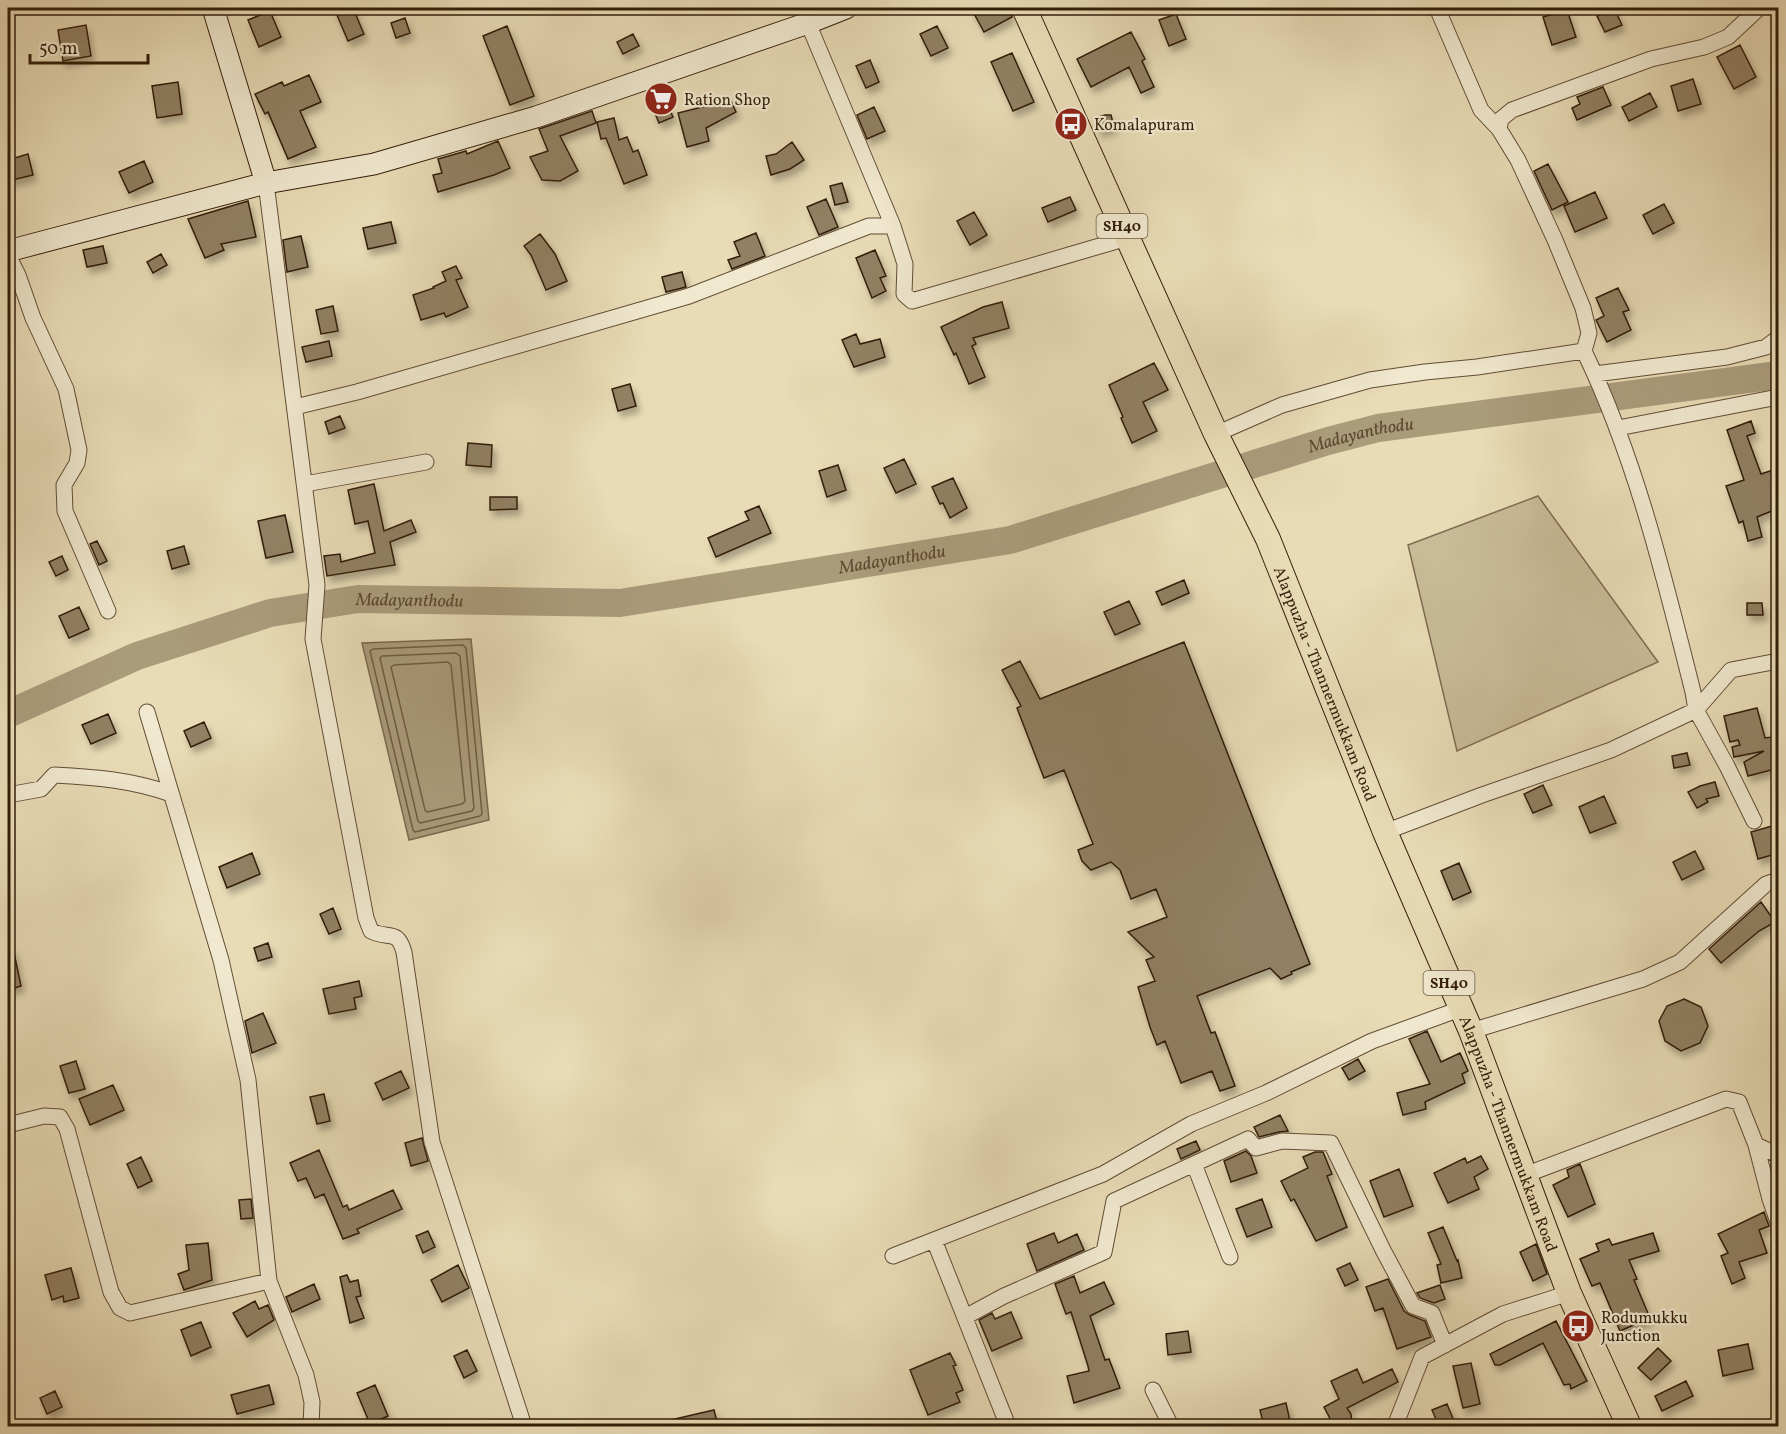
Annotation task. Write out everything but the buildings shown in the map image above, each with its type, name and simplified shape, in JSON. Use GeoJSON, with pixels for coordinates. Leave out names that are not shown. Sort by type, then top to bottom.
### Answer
{"type":"FeatureCollection","features":[{"type":"Feature","properties":{"kind":"main road"},"geometry":{"type":"LineString","coordinates":[[213,8],[266,183]]}},
{"type":"Feature","properties":{"kind":"main road"},"geometry":{"type":"LineString","coordinates":[[8,250],[266,183],[374,164],[536,117],[846,8]]}},
{"type":"Feature","properties":{"kind":"main road","name":"SH40"},"geometry":{"type":"LineString","coordinates":[[1024,8],[1219,439]]}},
{"type":"Feature","properties":{"kind":"main road","name":"Alappuzha - Thannermukkam Road"},"geometry":{"type":"LineString","coordinates":[[1219,439],[1268,539],[1385,831],[1471,1031],[1569,1293],[1629,1426]]}},
{"type":"Feature","properties":{"kind":"street"},"geometry":{"type":"LineString","coordinates":[[1437,8],[1481,110],[1499,129],[1518,160],[1583,308],[1589,333],[1584,351],[1618,428],[1657,549],[1696,710],[1754,821]]}},
{"type":"Feature","properties":{"kind":"street"},"geometry":{"type":"LineString","coordinates":[[1499,129],[1501,119],[1512,110],[1651,59],[1704,47],[1728,37],[1759,8]]}},
{"type":"Feature","properties":{"kind":"street"},"geometry":{"type":"LineString","coordinates":[[808,23],[893,226],[905,264],[904,294],[912,301],[1127,238]]}},
{"type":"Feature","properties":{"kind":"street"},"geometry":{"type":"LineString","coordinates":[[266,183],[317,585],[313,639],[366,918],[371,931],[400,939],[404,952],[432,1142],[524,1426]]}},
{"type":"Feature","properties":{"kind":"street"},"geometry":{"type":"LineString","coordinates":[[295,407],[357,392],[689,296],[869,226],[893,226]]}},
{"type":"Feature","properties":{"kind":"street"},"geometry":{"type":"LineString","coordinates":[[8,255],[18,275],[33,318],[66,389],[79,450],[77,463],[64,484],[65,511],[108,611]]}},
{"type":"Feature","properties":{"kind":"street"},"geometry":{"type":"LineString","coordinates":[[1598,382],[1727,357],[1766,347],[1779,338]]}},
{"type":"Feature","properties":{"kind":"street"},"geometry":{"type":"LineString","coordinates":[[1219,439],[1282,405],[1370,380],[1584,351]]}},
{"type":"Feature","properties":{"kind":"street"},"geometry":{"type":"LineString","coordinates":[[1618,428],[1779,396]]}},
{"type":"Feature","properties":{"kind":"street"},"geometry":{"type":"LineString","coordinates":[[305,484],[426,462]]}},
{"type":"Feature","properties":{"kind":"street"},"geometry":{"type":"LineString","coordinates":[[1385,831],[1611,750],[1696,710],[1731,670],[1779,661]]}},
{"type":"Feature","properties":{"kind":"street"},"geometry":{"type":"LineString","coordinates":[[147,712],[221,960],[248,1080],[269,1281],[306,1375],[312,1401],[311,1426]]}},
{"type":"Feature","properties":{"kind":"street"},"geometry":{"type":"LineString","coordinates":[[8,795],[41,789],[54,775],[99,777],[146,785],[171,794]]}},
{"type":"Feature","properties":{"kind":"street"},"geometry":{"type":"LineString","coordinates":[[1471,1031],[1643,979],[1680,962],[1766,884],[1779,880]]}},
{"type":"Feature","properties":{"kind":"street"},"geometry":{"type":"LineString","coordinates":[[893,1256],[1103,1174],[1191,1124],[1266,1093],[1372,1041],[1460,1009]]}},
{"type":"Feature","properties":{"kind":"street"},"geometry":{"type":"LineString","coordinates":[[1525,1175],[1726,1099],[1739,1102],[1756,1145],[1770,1199],[1779,1222]]}},
{"type":"Feature","properties":{"kind":"street"},"geometry":{"type":"LineString","coordinates":[[8,1125],[44,1116],[60,1117],[67,1129],[111,1292],[120,1308],[130,1313],[269,1281]]}},
{"type":"Feature","properties":{"kind":"street"},"geometry":{"type":"LineString","coordinates":[[964,1317],[1004,1296],[1104,1252],[1114,1202],[1194,1164],[1248,1139],[1256,1148],[1282,1141],[1331,1143],[1413,1306],[1432,1313],[1445,1345]]}},
{"type":"Feature","properties":{"kind":"street"},"geometry":{"type":"LineString","coordinates":[[1756,1145],[1779,1155]]}},
{"type":"Feature","properties":{"kind":"street"},"geometry":{"type":"LineString","coordinates":[[1194,1164],[1230,1257]]}},
{"type":"Feature","properties":{"kind":"street"},"geometry":{"type":"LineString","coordinates":[[934,1240],[1008,1426]]}},
{"type":"Feature","properties":{"kind":"street"},"geometry":{"type":"LineString","coordinates":[[1395,1426],[1422,1357],[1503,1314],[1569,1293]]}},
{"type":"Feature","properties":{"kind":"street"},"geometry":{"type":"LineString","coordinates":[[1153,1390],[1172,1426]]}},
{"type":"Feature","properties":{"kind":"shaded area"},"geometry":{"type":"Polygon","coordinates":[[[1538,496],[1658,662],[1457,751],[1408,545],[1538,496]]]}},
{"type":"Feature","properties":{"kind":"water"},"geometry":{"type":"Polygon","coordinates":[[[471,639],[489,820],[409,840],[362,643],[471,639]]]}},
{"type":"Feature","properties":{"kind":"waterway","name":"Madayanthodu"},"geometry":{"type":"LineString","coordinates":[[8,714],[137,656],[270,613],[358,599],[620,603],[1010,540],[1328,441],[1378,428],[1778,375]]}},
{"type":"Feature","properties":{"kind":"place","name":"Ration Shop"},"geometry":{"type":"Point","coordinates":[661,99]}},
{"type":"Feature","properties":{"kind":"place","name":"Komalapuram"},"geometry":{"type":"Point","coordinates":[1071,124]}},
{"type":"Feature","properties":{"kind":"place","name":"Rodumukku Junction"},"geometry":{"type":"Point","coordinates":[1578,1326]}}]}
